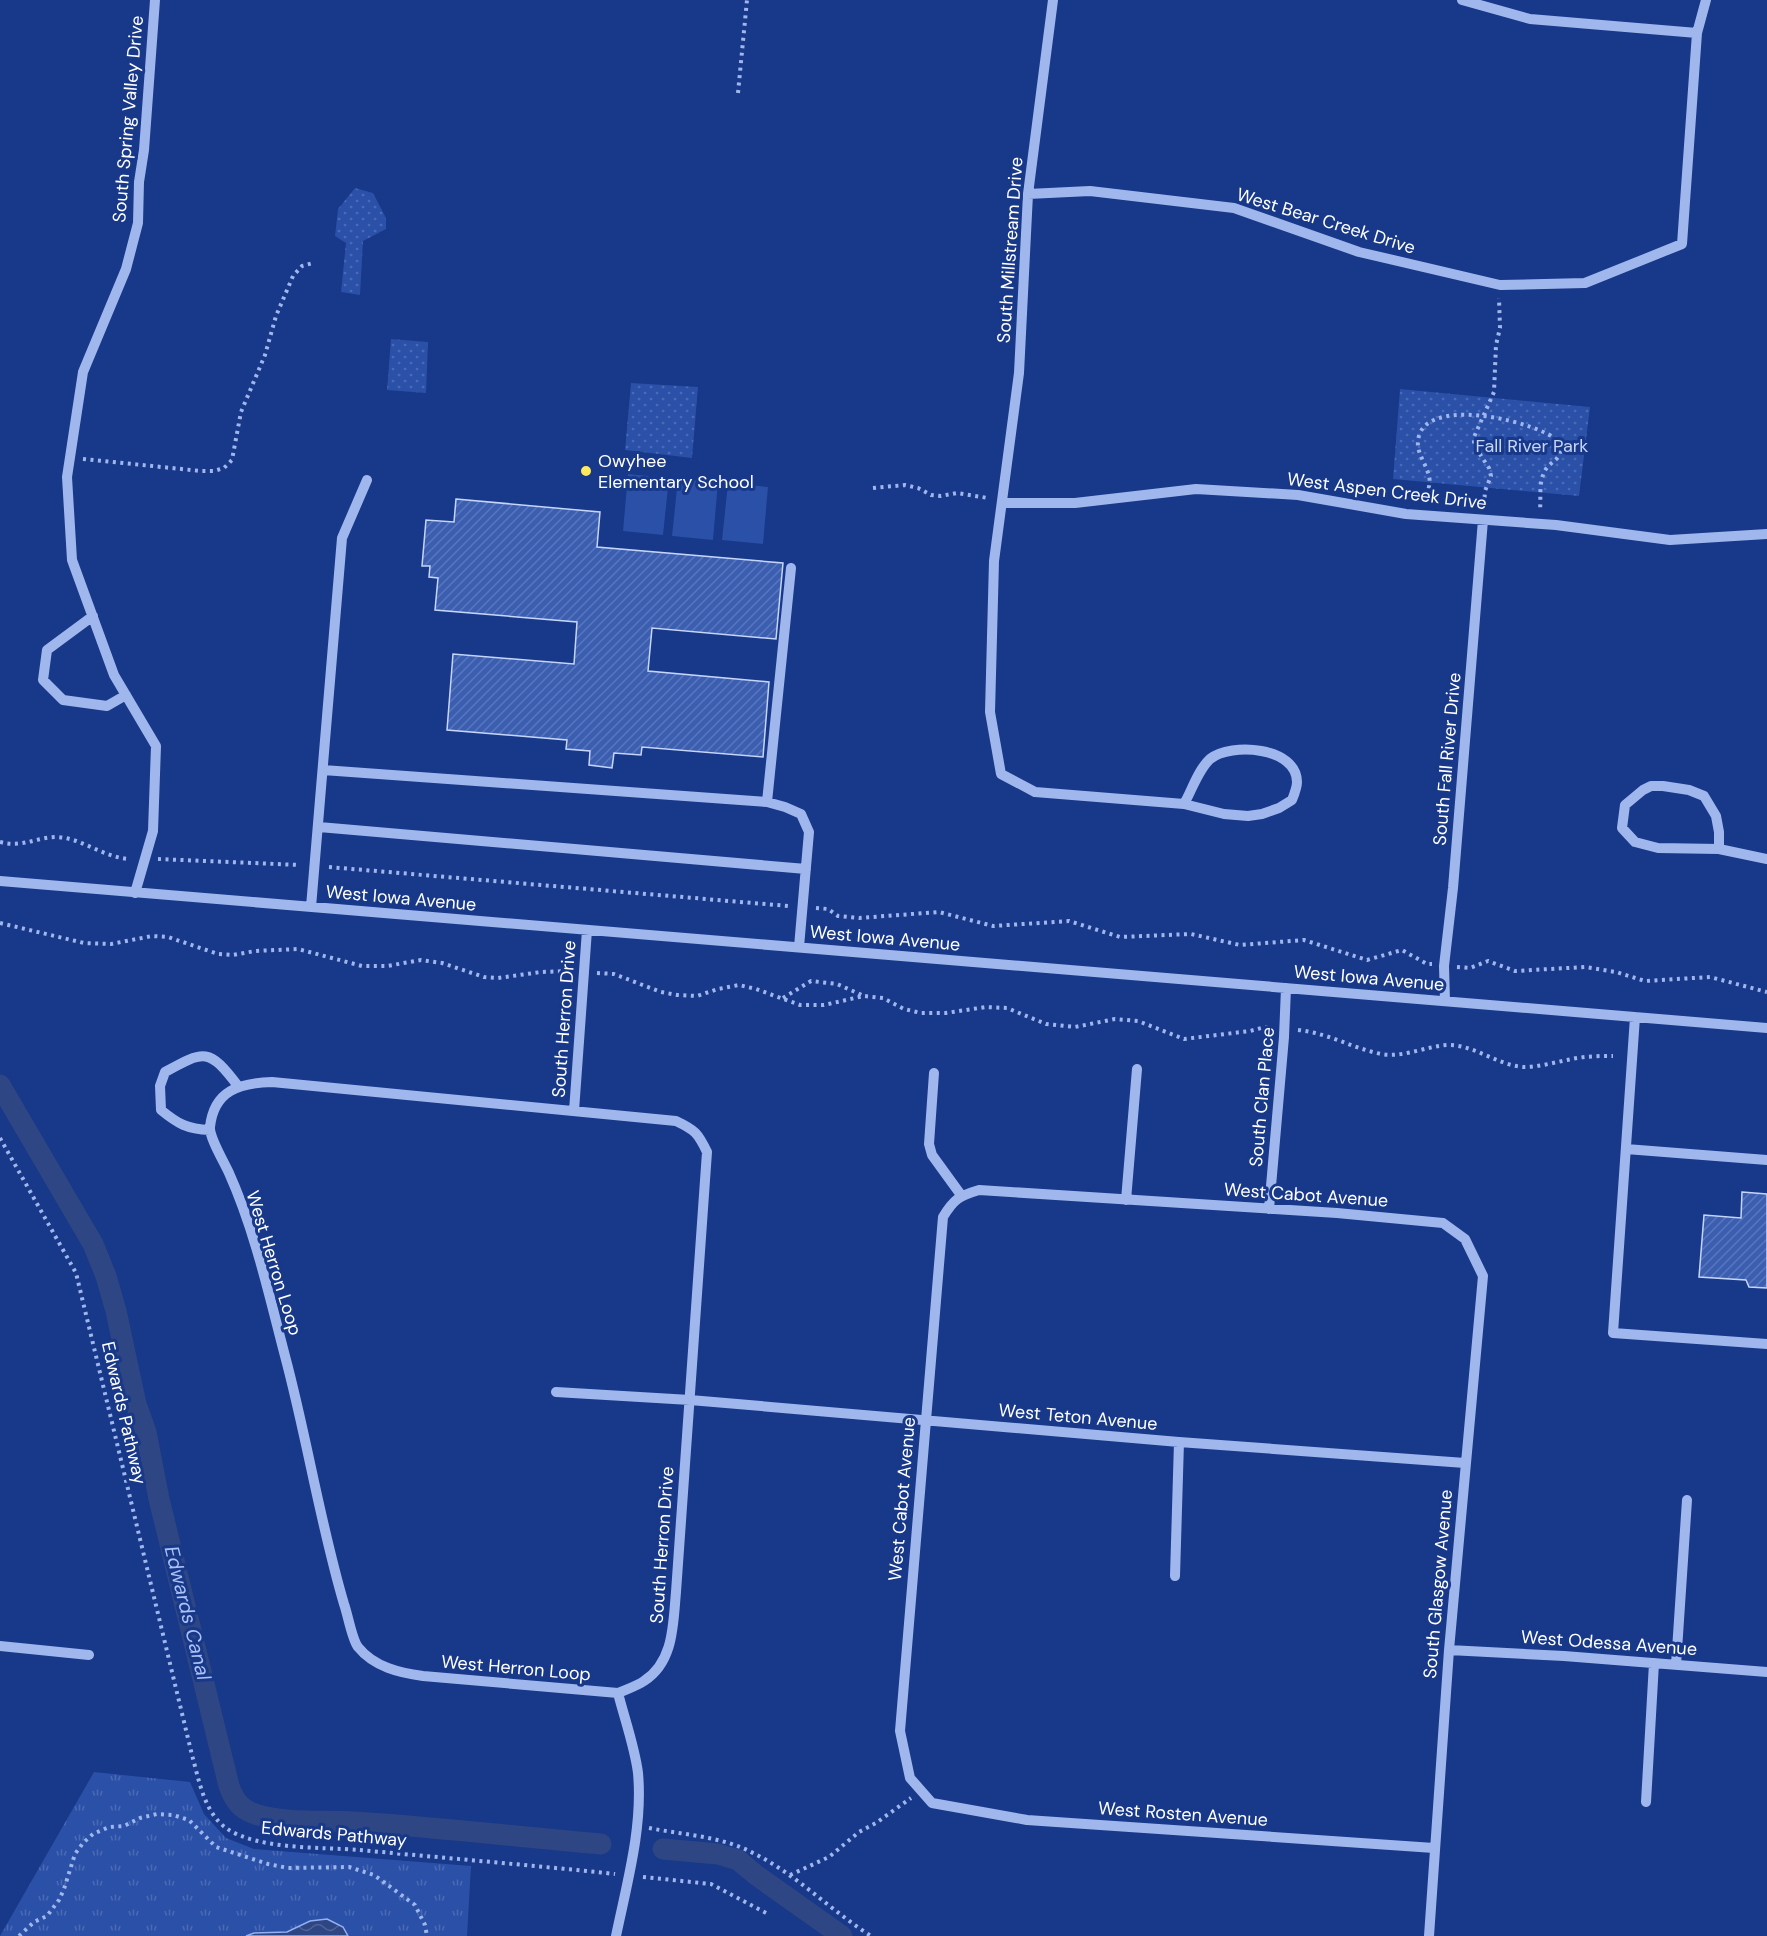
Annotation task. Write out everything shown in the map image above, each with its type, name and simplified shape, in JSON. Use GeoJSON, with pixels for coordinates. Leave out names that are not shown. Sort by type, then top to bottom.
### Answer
{"type":"FeatureCollection","features":[{"type":"Feature","properties":{"kind":"street","name":"South Spring Valley Drive"},"geometry":{"type":"LineString","coordinates":[[135,893],[153,831],[156,746],[114,675],[72,560],[67,477],[82,372],[126,269],[138,223],[139,182],[144,150],[155,0]]}},
{"type":"Feature","properties":{"kind":"street","name":"South Millstream Drive"},"geometry":{"type":"LineString","coordinates":[[1053,0],[1028,194],[1019,373],[994,561],[990,712],[1001,774],[1035,792],[1184,804]]}},
{"type":"Feature","properties":{"kind":"street"},"geometry":{"type":"LineString","coordinates":[[1462,0],[1530,19],[1697,33],[1706,0]]}},
{"type":"Feature","properties":{"kind":"street","name":"West Bear Creek Drive"},"geometry":{"type":"LineString","coordinates":[[1028,194],[1090,191],[1234,208],[1359,252],[1500,285],[1585,283],[1682,244],[1697,33]]}},
{"type":"Feature","properties":{"kind":"street"},"geometry":{"type":"LineString","coordinates":[[311,907],[342,538],[366,480]]}},
{"type":"Feature","properties":{"kind":"street","name":"West Aspen Creek Drive"},"geometry":{"type":"LineString","coordinates":[[1003,503],[1076,502],[1196,489],[1298,495],[1425,515],[1539,524],[1670,540],[1767,534]]}},
{"type":"Feature","properties":{"kind":"street","name":"South Fall River Drive"},"geometry":{"type":"LineString","coordinates":[[1445,1001],[1444,966],[1453,888],[1483,520]]}},
{"type":"Feature","properties":{"kind":"street"},"geometry":{"type":"LineString","coordinates":[[767,802],[791,568]]}},
{"type":"Feature","properties":{"kind":"street"},"geometry":{"type":"LineString","coordinates":[[93,616],[47,650],[43,680],[63,700],[107,706],[126,695]]}},
{"type":"Feature","properties":{"kind":"street"},"geometry":{"type":"LineString","coordinates":[[1233,750],[1272,753],[1282,758],[1293,769],[1297,782],[1292,800],[1262,814],[1248,816],[1224,814],[1184,804],[1210,760],[1221,753],[1233,750]]}},
{"type":"Feature","properties":{"kind":"street"},"geometry":{"type":"LineString","coordinates":[[323,770],[767,802],[785,807],[801,814],[809,832],[799,947]]}},
{"type":"Feature","properties":{"kind":"street"},"geometry":{"type":"LineString","coordinates":[[1719,849],[1716,816],[1704,796],[1689,790],[1651,786],[1625,805],[1622,828],[1635,842],[1658,848],[1719,849],[1762,858]]}},
{"type":"Feature","properties":{"kind":"street"},"geometry":{"type":"LineString","coordinates":[[318,827],[806,869]]}},
{"type":"Feature","properties":{"kind":"street","name":"West Iowa Avenue"},"geometry":{"type":"LineString","coordinates":[[0,881],[1767,1028]]}},
{"type":"Feature","properties":{"kind":"street","name":"South Herron Drive"},"geometry":{"type":"LineString","coordinates":[[587,930],[574,1111],[676,1120],[694,1130],[707,1152],[676,1592],[670,1643],[661,1668],[644,1682],[618,1693]]}},
{"type":"Feature","properties":{"kind":"street","name":"South Clan Place"},"geometry":{"type":"LineString","coordinates":[[1269,1209],[1286,988]]}},
{"type":"Feature","properties":{"kind":"street"},"geometry":{"type":"LineString","coordinates":[[1635,1017],[1613,1333],[1767,1344]]}},
{"type":"Feature","properties":{"kind":"street"},"geometry":{"type":"LineString","coordinates":[[238,1086],[222,1066],[208,1057],[199,1055],[165,1072],[160,1086],[161,1110],[177,1124],[198,1130],[210,1130],[212,1116],[221,1098],[238,1086],[272,1083],[574,1111]]}},
{"type":"Feature","properties":{"kind":"street"},"geometry":{"type":"LineString","coordinates":[[1126,1200],[1137,1069]]}},
{"type":"Feature","properties":{"kind":"street"},"geometry":{"type":"LineString","coordinates":[[934,1073],[929,1144],[932,1155],[961,1195]]}},
{"type":"Feature","properties":{"kind":"street","name":"West Herron Loop"},"geometry":{"type":"LineString","coordinates":[[210,1130],[233,1182],[258,1256],[289,1372],[340,1591],[357,1647],[379,1664],[400,1673],[618,1693]]}},
{"type":"Feature","properties":{"kind":"street"},"geometry":{"type":"LineString","coordinates":[[1626,1149],[1767,1160]]}},
{"type":"Feature","properties":{"kind":"street","name":"West Cabot Avenue"},"geometry":{"type":"LineString","coordinates":[[932,1803],[910,1778],[900,1731],[943,1217],[950,1205],[961,1195],[979,1190],[1337,1213],[1443,1222],[1465,1239]]}},
{"type":"Feature","properties":{"kind":"street","name":"South Glasgow Avenue"},"geometry":{"type":"LineString","coordinates":[[1428,1936],[1449,1650],[1483,1276],[1465,1239]]}},
{"type":"Feature","properties":{"kind":"street","name":"West Teton Avenue"},"geometry":{"type":"LineString","coordinates":[[556,1392],[690,1400],[1179,1442],[1465,1463]]}},
{"type":"Feature","properties":{"kind":"street"},"geometry":{"type":"LineString","coordinates":[[1175,1576],[1179,1442]]}},
{"type":"Feature","properties":{"kind":"street"},"geometry":{"type":"LineString","coordinates":[[1676,1665],[1687,1500]]}},
{"type":"Feature","properties":{"kind":"street"},"geometry":{"type":"LineString","coordinates":[[0,1646],[89,1655]]}},
{"type":"Feature","properties":{"kind":"street","name":"West Odessa Avenue"},"geometry":{"type":"LineString","coordinates":[[1449,1650],[1767,1672]]}},
{"type":"Feature","properties":{"kind":"street"},"geometry":{"type":"LineString","coordinates":[[1646,1802],[1654,1663]]}},
{"type":"Feature","properties":{"kind":"street"},"geometry":{"type":"LineString","coordinates":[[616,1936],[637,1826],[638,1772],[618,1693]]}},
{"type":"Feature","properties":{"kind":"street","name":"West Rosten Avenue"},"geometry":{"type":"LineString","coordinates":[[932,1803],[1027,1820],[1434,1848]]}},
{"type":"Feature","properties":{"kind":"path"},"geometry":{"type":"LineString","coordinates":[[738,93],[747,0]]}},
{"type":"Feature","properties":{"kind":"path"},"geometry":{"type":"LineString","coordinates":[[70,457],[201,471],[224,468],[232,460],[241,412],[265,355],[276,316],[293,276],[302,266],[314,263]]}},
{"type":"Feature","properties":{"kind":"path"},"geometry":{"type":"LineString","coordinates":[[1483,520],[1485,491],[1491,476],[1489,468],[1474,445],[1474,437],[1494,392],[1496,345],[1500,328],[1498,305],[1500,285]]}},
{"type":"Feature","properties":{"kind":"path"},"geometry":{"type":"LineString","coordinates":[[1425,515],[1430,477],[1417,448],[1421,431],[1432,419],[1450,414],[1521,423],[1554,436],[1560,442],[1561,452],[1543,473],[1539,524]]}},
{"type":"Feature","properties":{"kind":"path"},"geometry":{"type":"LineString","coordinates":[[873,488],[905,485],[918,488],[931,495],[957,493],[1003,503]]}},
{"type":"Feature","properties":{"kind":"path"},"geometry":{"type":"LineString","coordinates":[[0,842],[11,844],[56,837],[75,841],[120,858],[315,866],[828,909],[838,916],[859,918],[939,912],[993,926],[1069,921],[1120,937],[1191,934],[1240,945],[1304,940],[1366,960],[1402,950],[1426,964],[1470,968],[1488,961],[1515,971],[1585,967],[1616,972],[1645,981],[1710,977],[1767,992]]}},
{"type":"Feature","properties":{"kind":"path"},"geometry":{"type":"LineString","coordinates":[[0,922],[84,944],[111,944],[152,936],[168,938],[218,954],[233,955],[255,951],[298,949],[362,966],[387,966],[422,960],[442,963],[484,977],[508,977],[561,970],[614,974],[661,992],[677,995],[697,996],[739,985],[800,1005],[825,1005],[865,996]]}},
{"type":"Feature","properties":{"kind":"path"},"geometry":{"type":"LineString","coordinates":[[782,998],[811,981],[837,984],[865,996],[883,998],[921,1013],[946,1013],[986,1007],[1007,1008],[1046,1024],[1075,1027],[1116,1019],[1138,1021],[1184,1039],[1265,1027],[1305,1030],[1382,1054],[1406,1053],[1432,1046],[1452,1045],[1474,1050],[1522,1067],[1575,1058],[1613,1056]]}},
{"type":"Feature","properties":{"kind":"path","name":"Edwards Pathway"},"geometry":{"type":"LineString","coordinates":[[0,1138],[76,1274],[192,1755],[203,1794],[212,1813],[225,1827],[239,1836],[272,1844],[711,1884],[770,1915]]}},
{"type":"Feature","properties":{"kind":"path"},"geometry":{"type":"LineString","coordinates":[[790,1875],[829,1857],[859,1832],[876,1823],[921,1791]]}},
{"type":"Feature","properties":{"kind":"path"},"geometry":{"type":"LineString","coordinates":[[19,1936],[34,1922],[47,1916],[59,1900],[75,1854],[93,1834],[109,1827],[124,1826],[140,1818],[157,1814],[173,1815],[189,1821],[216,1847],[268,1864],[288,1868],[349,1867],[374,1875],[415,1905],[425,1925],[427,1936]]}},
{"type":"Feature","properties":{"kind":"path"},"geometry":{"type":"LineString","coordinates":[[637,1826],[723,1841],[753,1852],[790,1875],[871,1936]]}},
{"type":"Feature","properties":{"kind":"green space"},"geometry":{"type":"Polygon","coordinates":[[[355,188],[373,193],[386,218],[386,229],[363,241],[360,295],[341,292],[346,243],[335,236],[338,209],[355,188]]]}},
{"type":"Feature","properties":{"kind":"green space"},"geometry":{"type":"Polygon","coordinates":[[[391,339],[428,342],[426,393],[387,390],[391,339]]]}},
{"type":"Feature","properties":{"kind":"green space"},"geometry":{"type":"Polygon","coordinates":[[[631,383],[698,387],[692,458],[625,450],[631,383]]]}},
{"type":"Feature","properties":{"kind":"green space","name":"Fall River Park"},"geometry":{"type":"Polygon","coordinates":[[[1400,389],[1590,407],[1579,496],[1393,479],[1400,389]]]}},
{"type":"Feature","properties":{"kind":"green space"},"geometry":{"type":"Polygon","coordinates":[[[628,474],[669,478],[663,535],[623,531],[628,474]]]}},
{"type":"Feature","properties":{"kind":"green space"},"geometry":{"type":"Polygon","coordinates":[[[678,479],[718,482],[713,540],[672,536],[678,479]]]}},
{"type":"Feature","properties":{"kind":"green space"},"geometry":{"type":"Polygon","coordinates":[[[728,483],[768,487],[763,544],[722,540],[728,483]]]}},
{"type":"Feature","properties":{"kind":"green space"},"geometry":{"type":"Polygon","coordinates":[[[94,1772],[190,1782],[204,1814],[226,1838],[254,1849],[471,1866],[467,1936],[0,1936],[94,1772]]]}},
{"type":"Feature","properties":{"kind":"water"},"geometry":{"type":"Polygon","coordinates":[[[327,1919],[343,1927],[348,1936],[246,1936],[254,1933],[287,1932],[310,1921],[327,1919]]]}},
{"type":"Feature","properties":{"kind":"building"},"geometry":{"type":"Polygon","coordinates":[[[456,499],[600,512],[597,547],[783,563],[776,639],[652,628],[648,671],[769,682],[763,757],[642,747],[641,755],[614,753],[612,768],[589,765],[590,751],[566,749],[567,740],[447,730],[453,654],[574,664],[577,622],[435,610],[438,578],[429,577],[430,566],[422,566],[426,520],[454,522],[456,499]]]}},
{"type":"Feature","properties":{"kind":"building"},"geometry":{"type":"Polygon","coordinates":[[[1742,1192],[1767,1194],[1767,1288],[1749,1287],[1746,1280],[1699,1277],[1704,1215],[1741,1218],[1742,1192]]]}},
{"type":"Feature","properties":{"kind":"waterway","name":"Edwards Canal"},"geometry":{"type":"LineString","coordinates":[[0,1085],[93,1244],[106,1276],[136,1404],[146,1432],[159,1499],[229,1786],[238,1803],[255,1814],[279,1819],[386,1824],[601,1844]]}},
{"type":"Feature","properties":{"kind":"waterway","name":"Edwards Canal"},"geometry":{"type":"LineString","coordinates":[[663,1849],[718,1854],[738,1860],[842,1936]]}},
{"type":"Feature","properties":{"kind":"place","name":"Owyhee Elementary School"},"geometry":{"type":"Point","coordinates":[586,471]}}]}
